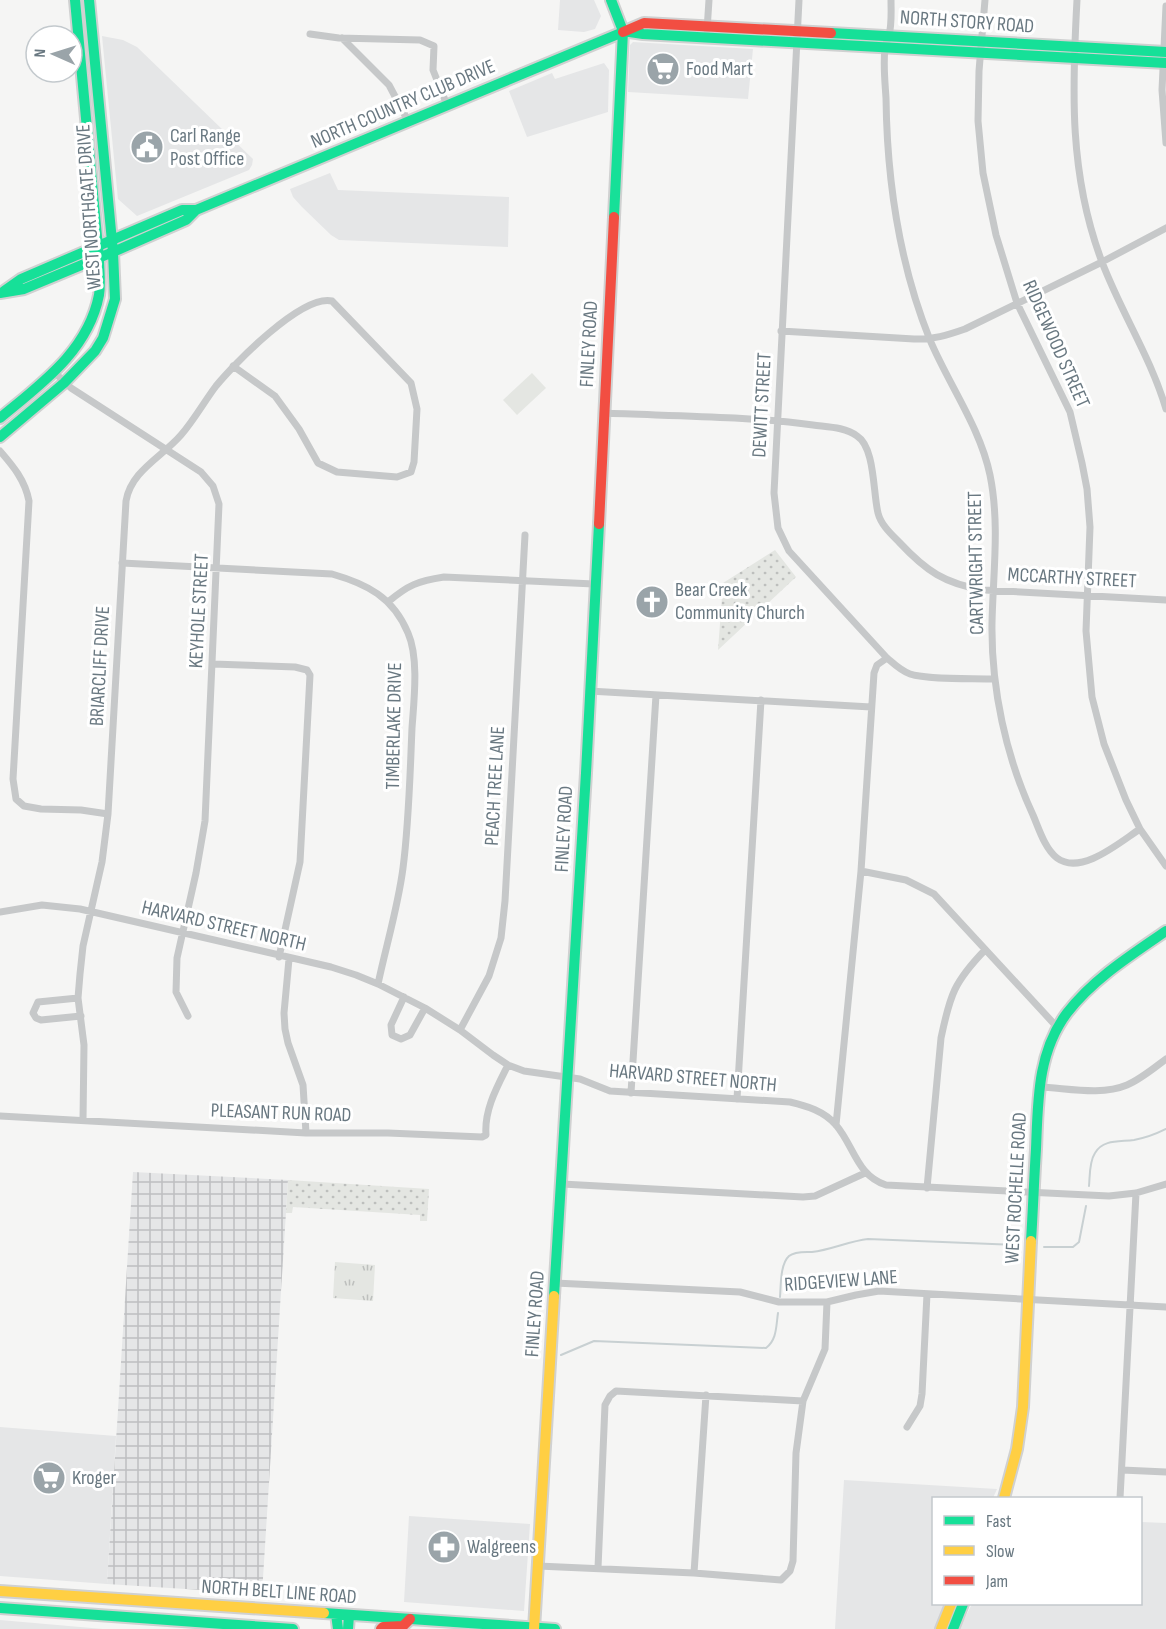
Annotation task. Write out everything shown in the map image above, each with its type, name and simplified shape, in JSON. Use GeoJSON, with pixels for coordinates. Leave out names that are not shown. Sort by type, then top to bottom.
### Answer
{"type":"FeatureCollection","features":[{"type":"Feature","properties":{"kind":"street","name":"WEST NORTHGATE DRIVE"},"geometry":{"type":"LineString","coordinates":[[75,0],[77,24]]}},
{"type":"Feature","properties":{"kind":"street","name":"WEST NORTHGATE DRIVE"},"geometry":{"type":"LineString","coordinates":[[0,438],[83,365],[103,338],[114,299],[114,252],[89,0]]}},
{"type":"Feature","properties":{"kind":"street"},"geometry":{"type":"LineString","coordinates":[[706,37],[709,0]]}},
{"type":"Feature","properties":{"kind":"street","name":"DEWITT STREET"},"geometry":{"type":"LineString","coordinates":[[799,0],[781,331],[775,517],[789,551],[887,658],[901,670],[912,675],[995,679]]}},
{"type":"Feature","properties":{"kind":"street","name":"CARTWRIGHT STREET"},"geometry":{"type":"LineString","coordinates":[[891,0],[889,35],[885,48],[886,126],[891,192],[910,282],[930,340],[978,438],[989,472],[995,501],[992,627],[995,679],[1008,743],[1025,798],[1048,849],[1057,858],[1076,864],[1087,862],[1140,829]]}},
{"type":"Feature","properties":{"kind":"street","name":"RIDGEWOOD STREET"},"geometry":{"type":"LineString","coordinates":[[985,0],[978,121],[983,173],[996,235],[1017,303],[1070,412],[1082,463],[1090,527],[1086,647],[1092,697],[1111,765],[1140,829],[1166,866]]}},
{"type":"Feature","properties":{"kind":"street"},"geometry":{"type":"LineString","coordinates":[[1077,0],[1072,83],[1078,170],[1102,262],[1154,373],[1166,409]]}},
{"type":"Feature","properties":{"kind":"street"},"geometry":{"type":"LineString","coordinates":[[613,1],[623,31]]}},
{"type":"Feature","properties":{"kind":"street"},"geometry":{"type":"LineString","coordinates":[[1166,6],[1162,90],[1166,142]]}},
{"type":"Feature","properties":{"kind":"street","name":"NORTH STORY ROAD"},"geometry":{"type":"LineString","coordinates":[[623,31],[644,23],[707,26],[981,41],[1074,53]]}},
{"type":"Feature","properties":{"kind":"street","name":"NORTH STORY ROAD"},"geometry":{"type":"LineString","coordinates":[[623,31],[797,44],[981,53],[1074,53],[1165,58]]}},
{"type":"Feature","properties":{"kind":"street","name":"NORTH COUNTRY CLUB DRIVE"},"geometry":{"type":"LineString","coordinates":[[1,293],[24,289],[114,252],[186,220],[196,210],[623,31]]}},
{"type":"Feature","properties":{"kind":"street","name":"FINLEY ROAD"},"geometry":{"type":"LineString","coordinates":[[534,1628],[568,1077],[623,31]]}},
{"type":"Feature","properties":{"kind":"street"},"geometry":{"type":"LineString","coordinates":[[310,34],[342,38],[420,40],[434,46],[433,70],[447,105]]}},
{"type":"Feature","properties":{"kind":"street"},"geometry":{"type":"LineString","coordinates":[[342,38],[389,85],[408,121]]}},
{"type":"Feature","properties":{"kind":"street"},"geometry":{"type":"LineString","coordinates":[[84,57],[95,56]]}},
{"type":"Feature","properties":{"kind":"street","name":"WEST NORTHGATE DRIVE"},"geometry":{"type":"LineString","coordinates":[[0,418],[54,372],[78,348],[92,321],[100,288],[99,258],[82,84]]}},
{"type":"Feature","properties":{"kind":"street","name":"NORTH COUNTRY CLUB DRIVE"},"geometry":{"type":"LineString","coordinates":[[1,293],[21,279],[112,238],[182,210],[196,210]]}},
{"type":"Feature","properties":{"kind":"street"},"geometry":{"type":"LineString","coordinates":[[781,331],[930,340],[965,329],[1166,228]]}},
{"type":"Feature","properties":{"kind":"street","name":"BRIARCLIFF DRIVE"},"geometry":{"type":"LineString","coordinates":[[83,1120],[84,1045],[78,998],[82,946],[102,862],[108,814],[122,563],[128,492],[134,480],[180,436],[233,366],[262,338],[296,313],[328,300],[333,301],[411,383],[417,409],[413,466],[411,472],[397,477],[337,472],[318,463],[299,429],[275,396],[233,366]]}},
{"type":"Feature","properties":{"kind":"street","name":"KEYHOLE STREET"},"geometry":{"type":"LineString","coordinates":[[54,372],[64,383],[201,472],[208,478],[217,495],[220,515],[205,821],[177,958],[176,992],[188,1016]]}},
{"type":"Feature","properties":{"kind":"street","name":"MCCARTHY STREET"},"geometry":{"type":"LineString","coordinates":[[603,412],[778,420],[844,430],[862,439],[869,452],[879,516],[888,531],[929,571],[947,581],[964,587],[993,590],[1166,600]]}},
{"type":"Feature","properties":{"kind":"street"},"geometry":{"type":"LineString","coordinates":[[0,451],[20,475],[28,501],[13,779],[16,799],[19,803],[31,808],[81,810],[108,814]]}},
{"type":"Feature","properties":{"kind":"street","name":"PEACH TREE LANE"},"geometry":{"type":"LineString","coordinates":[[460,1030],[489,976],[501,938],[506,890],[525,535]]}},
{"type":"Feature","properties":{"kind":"street","name":"TIMBERLAKE DRIVE"},"geometry":{"type":"LineString","coordinates":[[122,563],[332,574],[357,581],[388,602],[402,621],[409,635],[414,669],[409,796],[403,870],[378,984]]}},
{"type":"Feature","properties":{"kind":"street"},"geometry":{"type":"LineString","coordinates":[[388,602],[405,588],[420,581],[444,577],[594,584]]}},
{"type":"Feature","properties":{"kind":"street"},"geometry":{"type":"LineString","coordinates":[[836,1125],[861,871],[874,673],[878,665],[887,658]]}},
{"type":"Feature","properties":{"kind":"street"},"geometry":{"type":"LineString","coordinates":[[213,664],[295,668],[307,670],[310,675],[300,862],[279,957]]}},
{"type":"Feature","properties":{"kind":"street"},"geometry":{"type":"LineString","coordinates":[[589,691],[871,707]]}},
{"type":"Feature","properties":{"kind":"street"},"geometry":{"type":"LineString","coordinates":[[631,1093],[656,695]]}},
{"type":"Feature","properties":{"kind":"street"},"geometry":{"type":"LineString","coordinates":[[737,1099],[761,700]]}},
{"type":"Feature","properties":{"kind":"street"},"geometry":{"type":"LineString","coordinates":[[861,871],[906,880],[934,894],[1057,1027]]}},
{"type":"Feature","properties":{"kind":"street","name":"HARVARD STREET NORTH"},"geometry":{"type":"LineString","coordinates":[[0,912],[42,905],[89,912],[331,968],[378,984],[425,1008],[508,1065],[540,1074],[580,1079],[610,1091],[790,1102],[806,1106],[820,1112],[836,1125],[865,1173]]}},
{"type":"Feature","properties":{"kind":"street","name":"WEST ROCHELLE ROAD"},"geometry":{"type":"LineString","coordinates":[[1004,1497],[1021,1426],[1039,1087],[1043,1062],[1057,1027],[1074,1003],[1095,982],[1166,931]]}},
{"type":"Feature","properties":{"kind":"street"},"geometry":{"type":"LineString","coordinates":[[927,1188],[941,1038],[945,1019],[951,995],[961,977],[985,950]]}},
{"type":"Feature","properties":{"kind":"street"},"geometry":{"type":"LineString","coordinates":[[289,959],[284,1013],[285,1029],[303,1085],[306,1133]]}},
{"type":"Feature","properties":{"kind":"street"},"geometry":{"type":"LineString","coordinates":[[404,997],[391,1025],[392,1035],[401,1039],[410,1035],[425,1008]]}},
{"type":"Feature","properties":{"kind":"street"},"geometry":{"type":"LineString","coordinates":[[78,998],[38,1002],[33,1013],[41,1020],[81,1016]]}},
{"type":"Feature","properties":{"kind":"street"},"geometry":{"type":"LineString","coordinates":[[1039,1087],[1091,1090],[1116,1088],[1129,1084],[1166,1059]]}},
{"type":"Feature","properties":{"kind":"street","name":"PLEASANT RUN ROAD"},"geometry":{"type":"LineString","coordinates":[[0,1116],[306,1133],[388,1132],[482,1137],[486,1135],[487,1117],[496,1088],[508,1065]]}},
{"type":"Feature","properties":{"kind":"street"},"geometry":{"type":"LineString","coordinates":[[562,1184],[803,1197],[815,1196],[865,1173],[886,1185],[1109,1196],[1136,1193],[1166,1184]]}},
{"type":"Feature","properties":{"kind":"street"},"geometry":{"type":"LineString","coordinates":[[1120,1497],[1136,1193]]}},
{"type":"Feature","properties":{"kind":"street","name":"RIDGEVIEW LANE"},"geometry":{"type":"LineString","coordinates":[[555,1283],[740,1292],[779,1302],[827,1302],[856,1294],[879,1291],[1166,1307]]}},
{"type":"Feature","properties":{"kind":"street"},"geometry":{"type":"LineString","coordinates":[[907,1427],[916,1414],[921,1400],[927,1294]]}},
{"type":"Feature","properties":{"kind":"street"},"geometry":{"type":"LineString","coordinates":[[538,1566],[694,1573],[781,1580],[790,1571],[793,1562],[796,1453],[803,1401],[825,1349],[827,1302]]}},
{"type":"Feature","properties":{"kind":"street"},"geometry":{"type":"LineString","coordinates":[[598,1568],[605,1406],[610,1396],[616,1391],[803,1401]]}},
{"type":"Feature","properties":{"kind":"street"},"geometry":{"type":"LineString","coordinates":[[694,1573],[706,1395]]}},
{"type":"Feature","properties":{"kind":"street"},"geometry":{"type":"LineString","coordinates":[[1122,1470],[1166,1472]]}},
{"type":"Feature","properties":{"kind":"street","name":"NORTH BELT LINE ROAD"},"geometry":{"type":"LineString","coordinates":[[0,1591],[555,1629]]}},
{"type":"Feature","properties":{"kind":"street"},"geometry":{"type":"LineString","coordinates":[[108,1616],[110,1598]]}},
{"type":"Feature","properties":{"kind":"street"},"geometry":{"type":"LineString","coordinates":[[941,1629],[951,1605]]}},
{"type":"Feature","properties":{"kind":"street"},"geometry":{"type":"LineString","coordinates":[[953,1629],[963,1605]]}},
{"type":"Feature","properties":{"kind":"street","name":"NORTH BELT LINE ROAD"},"geometry":{"type":"LineString","coordinates":[[0,1608],[293,1629]]}},
{"type":"Feature","properties":{"kind":"street"},"geometry":{"type":"LineString","coordinates":[[336,1614],[338,1629]]}},
{"type":"Feature","properties":{"kind":"street"},"geometry":{"type":"LineString","coordinates":[[348,1629],[349,1615]]}},
{"type":"Feature","properties":{"kind":"street"},"geometry":{"type":"LineString","coordinates":[[381,1629],[403,1626],[410,1619]]}},
{"type":"Feature","properties":{"kind":"shaded area"},"geometry":{"type":"Polygon","coordinates":[[[560,0],[594,0],[601,16],[595,29],[584,32],[558,30],[560,0]]]}},
{"type":"Feature","properties":{"kind":"shaded area"},"geometry":{"type":"Polygon","coordinates":[[[102,36],[123,40],[137,47],[253,159],[249,170],[137,216],[118,199],[102,36]]]}},
{"type":"Feature","properties":{"kind":"shaded area"},"geometry":{"type":"Polygon","coordinates":[[[633,42],[753,49],[748,99],[628,92],[630,45],[633,42]]]}},
{"type":"Feature","properties":{"kind":"shaded area"},"geometry":{"type":"Polygon","coordinates":[[[604,63],[609,70],[608,112],[527,137],[509,91],[552,73],[555,79],[604,63]]]}},
{"type":"Feature","properties":{"kind":"shaded area"},"geometry":{"type":"Polygon","coordinates":[[[330,173],[338,190],[509,197],[508,247],[339,240],[302,207],[293,197],[290,189],[330,173]]]}},
{"type":"Feature","properties":{"kind":"shaded area"},"geometry":{"type":"Polygon","coordinates":[[[133,1172],[288,1180],[262,1594],[107,1584],[133,1172]]]}},
{"type":"Feature","properties":{"kind":"shaded area"},"geometry":{"type":"Polygon","coordinates":[[[0,1427],[116,1436],[107,1584],[0,1576],[0,1427]]]}},
{"type":"Feature","properties":{"kind":"shaded area"},"geometry":{"type":"Polygon","coordinates":[[[844,1480],[997,1489],[993,1497],[932,1497],[932,1605],[948,1605],[937,1629],[835,1629],[844,1480]]]}},
{"type":"Feature","properties":{"kind":"shaded area"},"geometry":{"type":"Polygon","coordinates":[[[409,1516],[530,1524],[524,1611],[404,1602],[409,1516]]]}},
{"type":"Feature","properties":{"kind":"shaded area"},"geometry":{"type":"Polygon","coordinates":[[[1142,1522],[1166,1523],[1166,1629],[959,1629],[971,1605],[1142,1605],[1142,1522]]]}},
{"type":"Feature","properties":{"kind":"shaded area"},"geometry":{"type":"Polygon","coordinates":[[[0,1620],[103,1629],[0,1629],[0,1620]]]}},
{"type":"Feature","properties":{"kind":"green space"},"geometry":{"type":"Polygon","coordinates":[[[532,373],[546,388],[517,415],[503,400],[532,373]]]}},
{"type":"Feature","properties":{"kind":"green space"},"geometry":{"type":"Polygon","coordinates":[[[775,550],[796,577],[718,650],[723,583],[775,550]]]}},
{"type":"Feature","properties":{"kind":"green space"},"geometry":{"type":"Polygon","coordinates":[[[288,1180],[429,1189],[427,1221],[420,1221],[420,1215],[293,1207],[292,1213],[286,1213],[288,1180]]]}},
{"type":"Feature","properties":{"kind":"green space"},"geometry":{"type":"Polygon","coordinates":[[[335,1262],[375,1265],[373,1301],[333,1298],[335,1262]]]}},
{"type":"Feature","properties":{"kind":"waterway"},"geometry":{"type":"LineString","coordinates":[[1089,1186],[1092,1161],[1102,1145],[1143,1138],[1166,1129]]}},
{"type":"Feature","properties":{"kind":"waterway"},"geometry":{"type":"LineString","coordinates":[[1044,1247],[1073,1247],[1079,1242],[1086,1206]]}},
{"type":"Feature","properties":{"kind":"waterway"},"geometry":{"type":"LineString","coordinates":[[780,1297],[784,1264],[791,1254],[819,1251],[868,1239],[1017,1245]]}},
{"type":"Feature","properties":{"kind":"waterway"},"geometry":{"type":"LineString","coordinates":[[561,1355],[594,1341],[766,1348],[774,1337],[778,1313]]}},
{"type":"Feature","properties":{"kind":"traffic: fast"},"geometry":{"type":"LineString","coordinates":[[0,418],[46,379],[74,350],[85,333],[99,295],[99,258],[75,0]]}},
{"type":"Feature","properties":{"kind":"traffic: fast"},"geometry":{"type":"LineString","coordinates":[[0,437],[64,383],[95,351],[103,338],[115,299],[113,252],[89,0]]}},
{"type":"Feature","properties":{"kind":"traffic: fast"},"geometry":{"type":"LineString","coordinates":[[611,0],[623,31],[614,217]]}},
{"type":"Feature","properties":{"kind":"traffic: fast"},"geometry":{"type":"LineString","coordinates":[[623,31],[643,34],[1166,63]]}},
{"type":"Feature","properties":{"kind":"traffic: fast"},"geometry":{"type":"LineString","coordinates":[[0,293],[24,289],[113,252],[186,220],[196,210],[623,32]]}},
{"type":"Feature","properties":{"kind":"traffic: fast"},"geometry":{"type":"LineString","coordinates":[[831,33],[1166,52]]}},
{"type":"Feature","properties":{"kind":"traffic: fast"},"geometry":{"type":"LineString","coordinates":[[4,291],[21,279],[182,210],[196,210]]}},
{"type":"Feature","properties":{"kind":"traffic: fast"},"geometry":{"type":"LineString","coordinates":[[554,1296],[599,524]]}},
{"type":"Feature","properties":{"kind":"traffic: fast"},"geometry":{"type":"LineString","coordinates":[[1031,1241],[1041,1078],[1057,1028],[1089,989],[1113,968],[1166,931]]}},
{"type":"Feature","properties":{"kind":"traffic: fast"},"geometry":{"type":"LineString","coordinates":[[953,1629],[963,1605]]}},
{"type":"Feature","properties":{"kind":"traffic: fast"},"geometry":{"type":"LineString","coordinates":[[0,1608],[293,1629]]}},
{"type":"Feature","properties":{"kind":"traffic: fast"},"geometry":{"type":"LineString","coordinates":[[324,1613],[555,1629]]}},
{"type":"Feature","properties":{"kind":"traffic: fast"},"geometry":{"type":"LineString","coordinates":[[336,1614],[338,1629]]}},
{"type":"Feature","properties":{"kind":"traffic: fast"},"geometry":{"type":"LineString","coordinates":[[348,1629],[349,1615]]}},
{"type":"Feature","properties":{"kind":"traffic: slow"},"geometry":{"type":"LineString","coordinates":[[1004,1497],[1017,1449],[1023,1407],[1031,1241]]}},
{"type":"Feature","properties":{"kind":"traffic: slow"},"geometry":{"type":"LineString","coordinates":[[534,1629],[554,1296]]}},
{"type":"Feature","properties":{"kind":"traffic: slow"},"geometry":{"type":"LineString","coordinates":[[0,1591],[324,1613]]}},
{"type":"Feature","properties":{"kind":"traffic: slow"},"geometry":{"type":"LineString","coordinates":[[941,1629],[951,1605]]}},
{"type":"Feature","properties":{"kind":"traffic: jam"},"geometry":{"type":"LineString","coordinates":[[623,32],[644,23],[831,33]]}},
{"type":"Feature","properties":{"kind":"traffic: jam"},"geometry":{"type":"LineString","coordinates":[[599,524],[614,217]]}},
{"type":"Feature","properties":{"kind":"traffic: jam"},"geometry":{"type":"LineString","coordinates":[[381,1629],[403,1626],[410,1619]]}},
{"type":"Feature","properties":{"kind":"place","name":"Food Mart"},"geometry":{"type":"Point","coordinates":[663,69]}},
{"type":"Feature","properties":{"kind":"place","name":"Carl Range Post Office"},"geometry":{"type":"Point","coordinates":[147,147]}},
{"type":"Feature","properties":{"kind":"place","name":"Bear Creek Community Church"},"geometry":{"type":"Point","coordinates":[652,602]}},
{"type":"Feature","properties":{"kind":"place","name":"Kroger"},"geometry":{"type":"Point","coordinates":[49,1478]}},
{"type":"Feature","properties":{"kind":"place","name":"Walgreens"},"geometry":{"type":"Point","coordinates":[444,1547]}}]}
